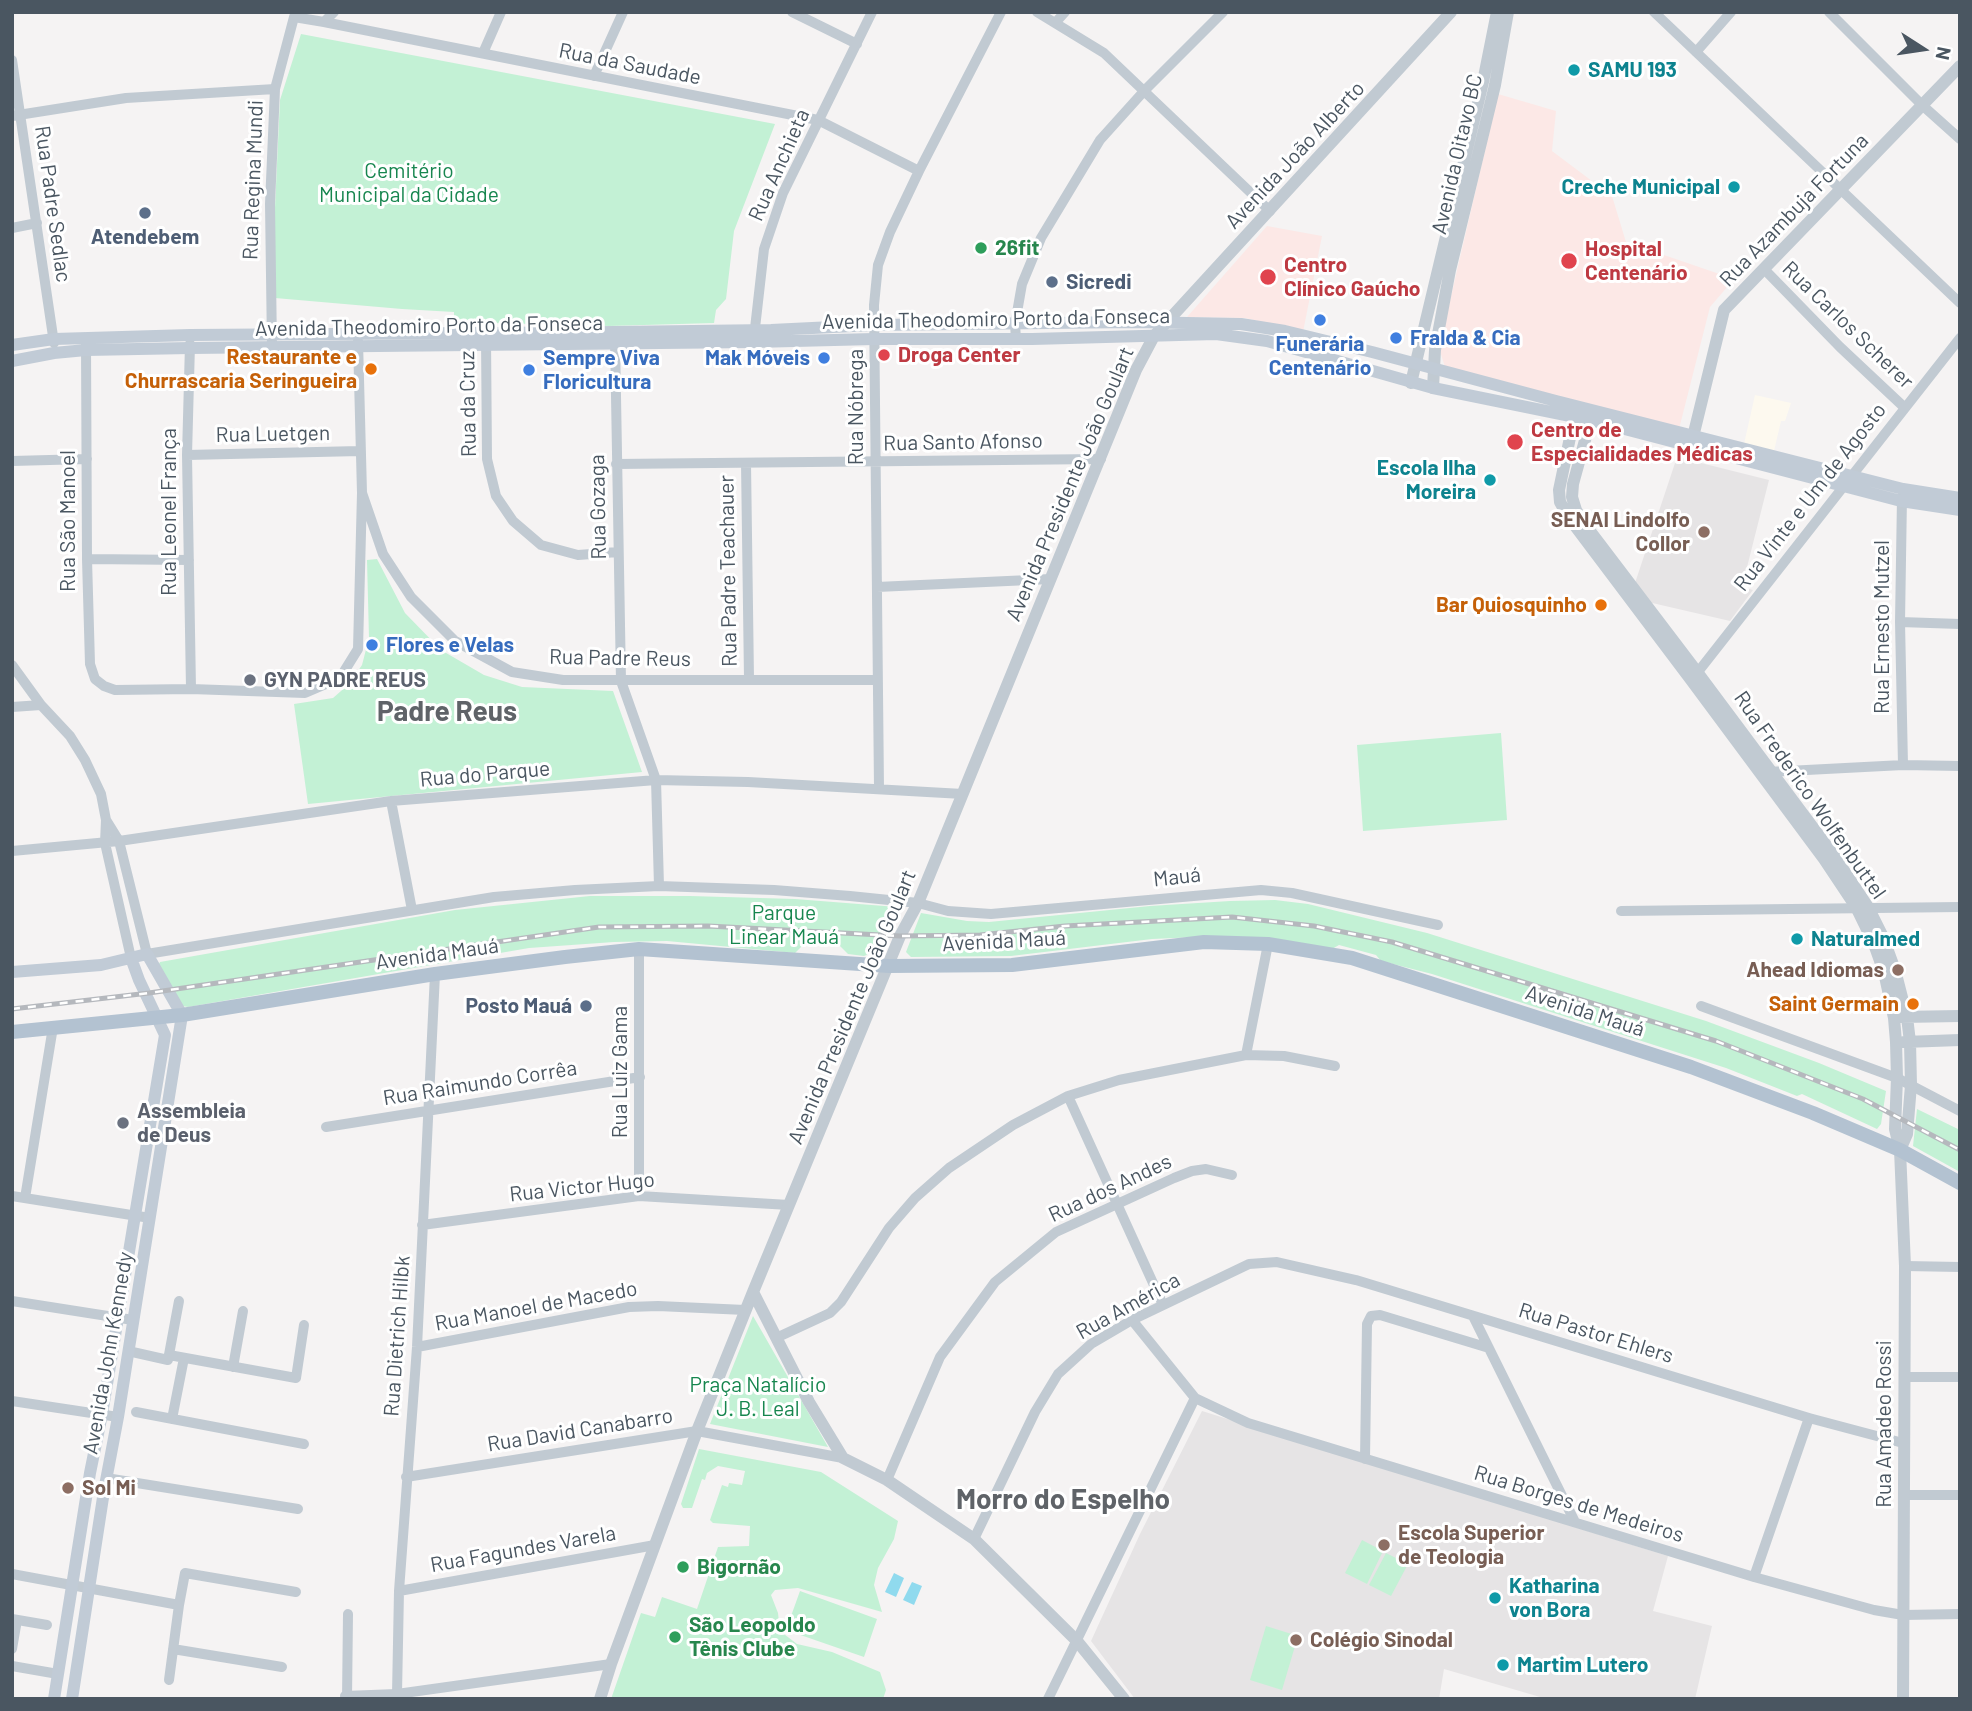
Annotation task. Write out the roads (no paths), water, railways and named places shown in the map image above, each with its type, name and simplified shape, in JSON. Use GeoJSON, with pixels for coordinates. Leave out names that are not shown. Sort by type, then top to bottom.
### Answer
{"type":"FeatureCollection","features":[{"type":"Feature","properties":{"kind":"main road"},"geometry":{"type":"LineString","coordinates":[[1116,323],[1117,337]]}},
{"type":"Feature","properties":{"kind":"main road","name":"Avenida Theodomiro Porto da Fonseca"},"geometry":{"type":"LineString","coordinates":[[12,345],[54,339],[86,344],[754,336],[874,332],[929,325],[1166,323],[1217,328],[1433,388],[1501,402],[1575,411]]}},
{"type":"Feature","properties":{"kind":"main road"},"geometry":{"type":"LineString","coordinates":[[979,324],[980,339]]}},
{"type":"Feature","properties":{"kind":"main road"},"geometry":{"type":"LineString","coordinates":[[1060,324],[1061,338]]}},
{"type":"Feature","properties":{"kind":"main road"},"geometry":{"type":"LineString","coordinates":[[929,325],[930,339]]}},
{"type":"Feature","properties":{"kind":"main road","name":"Avenida Theodomiro Porto da Fonseca"},"geometry":{"type":"LineString","coordinates":[[874,332],[930,339],[1016,339],[1154,336],[1217,328],[1263,327],[1416,364],[1505,388],[1575,411],[1960,510]]}},
{"type":"Feature","properties":{"kind":"main road"},"geometry":{"type":"LineString","coordinates":[[1295,349],[1299,334]]}},
{"type":"Feature","properties":{"kind":"main road"},"geometry":{"type":"LineString","coordinates":[[1331,358],[1335,343]]}},
{"type":"Feature","properties":{"kind":"main road","name":"Avenida Theodomiro Porto da Fonseca"},"geometry":{"type":"LineString","coordinates":[[12,360],[86,344]]}},
{"type":"Feature","properties":{"kind":"main road"},"geometry":{"type":"LineString","coordinates":[[1501,402],[1505,388]]}},
{"type":"Feature","properties":{"kind":"main road","name":"Avenida Theodomiro Porto da Fonseca"},"geometry":{"type":"LineString","coordinates":[[1902,495],[1960,498]]}},
{"type":"Feature","properties":{"kind":"main road","name":"Avenida Mauá"},"geometry":{"type":"LineString","coordinates":[[12,1032],[183,1014],[435,974],[639,949],[889,966],[1012,965],[1204,942],[1268,944],[1352,958],[1691,1066],[1814,1113],[1900,1150],[1960,1183]]}},
{"type":"Feature","properties":{"kind":"main road"},"geometry":{"type":"LineString","coordinates":[[12,972],[101,965],[147,954],[183,1014]]}},
{"type":"Feature","properties":{"kind":"main road","name":"Avenida John Kennedy"},"geometry":{"type":"LineString","coordinates":[[54,1699],[165,1035],[131,958]]}},
{"type":"Feature","properties":{"kind":"main road","name":"Avenida John Kennedy"},"geometry":{"type":"LineString","coordinates":[[72,1699],[183,1014]]}},
{"type":"Feature","properties":{"kind":"street"},"geometry":{"type":"LineString","coordinates":[[324,22],[334,12]]}},
{"type":"Feature","properties":{"kind":"street"},"geometry":{"type":"LineString","coordinates":[[483,53],[501,12]]}},
{"type":"Feature","properties":{"kind":"street"},"geometry":{"type":"LineString","coordinates":[[594,76],[623,12]]}},
{"type":"Feature","properties":{"kind":"street"},"geometry":{"type":"LineString","coordinates":[[792,12],[856,44]]}},
{"type":"Feature","properties":{"kind":"street","name":"Rua Anchieta"},"geometry":{"type":"LineString","coordinates":[[754,336],[764,249],[783,193],[872,12]]}},
{"type":"Feature","properties":{"kind":"street","name":"Rua Nóbrega"},"geometry":{"type":"LineString","coordinates":[[879,788],[874,332],[878,265],[919,170],[1001,12]]}},
{"type":"Feature","properties":{"kind":"street"},"geometry":{"type":"LineString","coordinates":[[1038,12],[1104,53],[1270,211]]}},
{"type":"Feature","properties":{"kind":"street"},"geometry":{"type":"LineString","coordinates":[[1056,22],[1065,12]]}},
{"type":"Feature","properties":{"kind":"street"},"geometry":{"type":"LineString","coordinates":[[1016,339],[1015,324],[1022,284],[1041,237],[1100,140],[1145,90],[1223,12]]}},
{"type":"Feature","properties":{"kind":"street","name":"Avenida João Alberto"},"geometry":{"type":"LineString","coordinates":[[1154,336],[1451,12]]}},
{"type":"Feature","properties":{"kind":"street","name":"Avenida Oitavo BC"},"geometry":{"type":"LineString","coordinates":[[1433,388],[1435,350],[1450,270],[1494,85],[1497,12]]}},
{"type":"Feature","properties":{"kind":"street","name":"Avenida Oitavo BC"},"geometry":{"type":"LineString","coordinates":[[1411,383],[1483,82],[1508,12]]}},
{"type":"Feature","properties":{"kind":"street"},"geometry":{"type":"LineString","coordinates":[[1654,12],[1960,303]]}},
{"type":"Feature","properties":{"kind":"street"},"geometry":{"type":"LineString","coordinates":[[1696,52],[1731,12]]}},
{"type":"Feature","properties":{"kind":"street"},"geometry":{"type":"LineString","coordinates":[[1829,12],[1960,139]]}},
{"type":"Feature","properties":{"kind":"street","name":"Rua Regina Mundi"},"geometry":{"type":"LineString","coordinates":[[271,340],[270,204],[275,89],[295,15],[324,22]]}},
{"type":"Feature","properties":{"kind":"street","name":"Rua da Saudade"},"geometry":{"type":"LineString","coordinates":[[324,22],[818,120],[919,170]]}},
{"type":"Feature","properties":{"kind":"street","name":"Rua Padre Sedlac"},"geometry":{"type":"LineString","coordinates":[[12,60],[16,115],[37,223],[54,353]]}},
{"type":"Feature","properties":{"kind":"street","name":"Rua Azambuja Fortuna"},"geometry":{"type":"LineString","coordinates":[[1692,441],[1724,310],[1960,66]]}},
{"type":"Feature","properties":{"kind":"street"},"geometry":{"type":"LineString","coordinates":[[16,115],[125,98],[275,89]]}},
{"type":"Feature","properties":{"kind":"street"},"geometry":{"type":"LineString","coordinates":[[12,228],[37,223]]}},
{"type":"Feature","properties":{"kind":"street","name":"Rua Carlos Scherer"},"geometry":{"type":"LineString","coordinates":[[1764,270],[1905,408]]}},
{"type":"Feature","properties":{"kind":"street","name":"Avenida Presidente João Goulart"},"geometry":{"type":"LineString","coordinates":[[600,1699],[697,1431],[753,1292],[900,936],[918,903],[1136,370],[1154,336]]}},
{"type":"Feature","properties":{"kind":"street","name":"Rua Gozaga"},"geometry":{"type":"LineString","coordinates":[[615,337],[621,681],[656,780],[659,886]]}},
{"type":"Feature","properties":{"kind":"street","name":"Rua Vinte e Um de Agosto"},"geometry":{"type":"LineString","coordinates":[[1694,676],[1960,338]]}},
{"type":"Feature","properties":{"kind":"street","name":"Rua Padre Reus"},"geometry":{"type":"LineString","coordinates":[[358,339],[362,493],[383,554],[411,597],[455,641],[512,672],[563,680],[877,680]]}},
{"type":"Feature","properties":{"kind":"street","name":"Rua da Cruz"},"geometry":{"type":"LineString","coordinates":[[486,339],[487,459],[496,496],[513,521],[541,545],[578,555],[618,552]]}},
{"type":"Feature","properties":{"kind":"street","name":"Rua Leonel França"},"geometry":{"type":"LineString","coordinates":[[190,341],[187,455],[191,690]]}},
{"type":"Feature","properties":{"kind":"street","name":"Rua São Manoel"},"geometry":{"type":"LineString","coordinates":[[86,344],[90,664],[95,679],[116,690],[191,690]]}},
{"type":"Feature","properties":{"kind":"street","name":"Rua Frederico Wolfenbuttel"},"geometry":{"type":"LineString","coordinates":[[1575,411],[1559,490],[1560,502],[1569,518],[1625,585],[1694,676],[1862,907],[1910,1042],[1912,1085],[1907,1134],[1900,1150]]}},
{"type":"Feature","properties":{"kind":"street","name":"Rua Frederico Wolfenbuttel"},"geometry":{"type":"LineString","coordinates":[[1592,415],[1573,484],[1572,497],[1583,522],[1625,585]]}},
{"type":"Feature","properties":{"kind":"street","name":"Rua Luetgen"},"geometry":{"type":"LineString","coordinates":[[187,455],[360,452]]}},
{"type":"Feature","properties":{"kind":"street"},"geometry":{"type":"LineString","coordinates":[[12,461],[87,458]]}},
{"type":"Feature","properties":{"kind":"street","name":"Rua Santo Afonso"},"geometry":{"type":"LineString","coordinates":[[616,464],[1101,459]]}},
{"type":"Feature","properties":{"kind":"street","name":"Rua Padre Teachauer"},"geometry":{"type":"LineString","coordinates":[[746,463],[749,679]]}},
{"type":"Feature","properties":{"kind":"street"},"geometry":{"type":"LineString","coordinates":[[191,690],[305,693],[340,678],[358,649],[362,493]]}},
{"type":"Feature","properties":{"kind":"street","name":"Rua Ernesto Mutzel"},"geometry":{"type":"LineString","coordinates":[[1902,495],[1900,622],[1903,765]]}},
{"type":"Feature","properties":{"kind":"street"},"geometry":{"type":"LineString","coordinates":[[87,559],[189,560]]}},
{"type":"Feature","properties":{"kind":"street"},"geometry":{"type":"LineString","coordinates":[[877,587],[1051,579]]}},
{"type":"Feature","properties":{"kind":"street"},"geometry":{"type":"LineString","coordinates":[[1900,622],[1960,624]]}},
{"type":"Feature","properties":{"kind":"street"},"geometry":{"type":"LineString","coordinates":[[12,665],[41,705],[70,736],[101,794],[107,820],[119,841],[147,954],[494,897],[575,890],[659,886],[774,890],[918,903]]}},
{"type":"Feature","properties":{"kind":"street"},"geometry":{"type":"LineString","coordinates":[[12,707],[41,705]]}},
{"type":"Feature","properties":{"kind":"street"},"geometry":{"type":"LineString","coordinates":[[1767,773],[1903,765],[1960,766]]}},
{"type":"Feature","properties":{"kind":"street","name":"Rua do Parque"},"geometry":{"type":"LineString","coordinates":[[12,851],[105,843],[391,801],[656,780],[748,782],[963,794]]}},
{"type":"Feature","properties":{"kind":"street"},"geometry":{"type":"LineString","coordinates":[[391,801],[412,910]]}},
{"type":"Feature","properties":{"kind":"street"},"geometry":{"type":"LineString","coordinates":[[107,820],[105,843],[131,958]]}},
{"type":"Feature","properties":{"kind":"street","name":"Mauá"},"geometry":{"type":"LineString","coordinates":[[918,903],[948,911],[992,914],[1261,890],[1292,893],[1438,925]]}},
{"type":"Feature","properties":{"kind":"street"},"geometry":{"type":"LineString","coordinates":[[1622,911],[1960,907]]}},
{"type":"Feature","properties":{"kind":"street"},"geometry":{"type":"LineString","coordinates":[[1246,1055],[1268,944]]}},
{"type":"Feature","properties":{"kind":"street","name":"Rua Luiz Gama"},"geometry":{"type":"LineString","coordinates":[[639,949],[639,1196]]}},
{"type":"Feature","properties":{"kind":"street","name":"Rua Dietrich Hilbk"},"geometry":{"type":"LineString","coordinates":[[398,1697],[399,1591],[417,1347],[435,974]]}},
{"type":"Feature","properties":{"kind":"street"},"geometry":{"type":"LineString","coordinates":[[1701,1006],[1897,1078],[1960,1111]]}},
{"type":"Feature","properties":{"kind":"street"},"geometry":{"type":"LineString","coordinates":[[1900,1017],[1960,1016]]}},
{"type":"Feature","properties":{"kind":"street","name":"Rua Frederico Wolfenbuttel"},"geometry":{"type":"LineString","coordinates":[[1900,1017],[1896,1042],[1895,1129],[1900,1150]]}},
{"type":"Feature","properties":{"kind":"street"},"geometry":{"type":"LineString","coordinates":[[25,1198],[53,1027]]}},
{"type":"Feature","properties":{"kind":"street"},"geometry":{"type":"LineString","coordinates":[[1896,1042],[1960,1040]]}},
{"type":"Feature","properties":{"kind":"street"},"geometry":{"type":"LineString","coordinates":[[776,1338],[830,1313],[841,1302],[889,1228],[915,1198],[949,1168],[1013,1125],[1068,1096],[1119,1080],[1246,1055],[1284,1056],[1335,1066]]}},
{"type":"Feature","properties":{"kind":"street","name":"Rua Raimundo Corrêa"},"geometry":{"type":"LineString","coordinates":[[326,1128],[640,1077]]}},
{"type":"Feature","properties":{"kind":"street"},"geometry":{"type":"LineString","coordinates":[[1068,1096],[1163,1305]]}},
{"type":"Feature","properties":{"kind":"street","name":"Rua Amadeo Rossi"},"geometry":{"type":"LineString","coordinates":[[1900,1150],[1905,1266],[1903,1699]]}},
{"type":"Feature","properties":{"kind":"street","name":"Rua dos Andes"},"geometry":{"type":"LineString","coordinates":[[887,1480],[940,1357],[995,1282],[1056,1232],[1192,1171],[1206,1169],[1232,1175]]}},
{"type":"Feature","properties":{"kind":"street"},"geometry":{"type":"LineString","coordinates":[[12,1196],[150,1219]]}},
{"type":"Feature","properties":{"kind":"street","name":"Rua Victor Hugo"},"geometry":{"type":"LineString","coordinates":[[422,1225],[639,1196],[789,1205]]}},
{"type":"Feature","properties":{"kind":"street","name":"Rua América"},"geometry":{"type":"LineString","coordinates":[[974,1539],[1035,1412],[1058,1374],[1091,1344],[1132,1320],[1249,1264],[1277,1262]]}},
{"type":"Feature","properties":{"kind":"street","name":"Rua Pastor Ehlers"},"geometry":{"type":"LineString","coordinates":[[1277,1262],[1356,1280],[1809,1418],[1903,1443]]}},
{"type":"Feature","properties":{"kind":"street"},"geometry":{"type":"LineString","coordinates":[[1905,1266],[1960,1268]]}},
{"type":"Feature","properties":{"kind":"street"},"geometry":{"type":"LineString","coordinates":[[753,1292],[809,1402],[843,1458],[887,1480],[974,1539],[1077,1641],[1124,1699]]}},
{"type":"Feature","properties":{"kind":"street"},"geometry":{"type":"LineString","coordinates":[[12,1301],[133,1320]]}},
{"type":"Feature","properties":{"kind":"street"},"geometry":{"type":"LineString","coordinates":[[128,1351],[169,1360],[179,1301]]}},
{"type":"Feature","properties":{"kind":"street","name":"Rua Manoel de Macedo"},"geometry":{"type":"LineString","coordinates":[[417,1347],[629,1307],[746,1310]]}},
{"type":"Feature","properties":{"kind":"street"},"geometry":{"type":"LineString","coordinates":[[233,1367],[243,1311]]}},
{"type":"Feature","properties":{"kind":"street"},"geometry":{"type":"LineString","coordinates":[[1365,1459],[1367,1324],[1371,1316],[1380,1315],[1489,1348]]}},
{"type":"Feature","properties":{"kind":"street"},"geometry":{"type":"LineString","coordinates":[[1473,1316],[1575,1522]]}},
{"type":"Feature","properties":{"kind":"street"},"geometry":{"type":"LineString","coordinates":[[1048,1699],[1195,1398],[1132,1320]]}},
{"type":"Feature","properties":{"kind":"street"},"geometry":{"type":"LineString","coordinates":[[169,1355],[296,1378],[304,1325]]}},
{"type":"Feature","properties":{"kind":"street"},"geometry":{"type":"LineString","coordinates":[[172,1419],[184,1358]]}},
{"type":"Feature","properties":{"kind":"street"},"geometry":{"type":"LineString","coordinates":[[1904,1377],[1960,1377]]}},
{"type":"Feature","properties":{"kind":"street","name":"Rua Borges de Medeiros"},"geometry":{"type":"LineString","coordinates":[[1195,1398],[1248,1423],[1754,1577],[1874,1610],[1903,1615],[1960,1614]]}},
{"type":"Feature","properties":{"kind":"street"},"geometry":{"type":"LineString","coordinates":[[12,1401],[117,1417]]}},
{"type":"Feature","properties":{"kind":"street"},"geometry":{"type":"LineString","coordinates":[[136,1412],[304,1444]]}},
{"type":"Feature","properties":{"kind":"street"},"geometry":{"type":"LineString","coordinates":[[1754,1577],[1809,1418]]}},
{"type":"Feature","properties":{"kind":"street","name":"Rua David Canabarro"},"geometry":{"type":"LineString","coordinates":[[406,1477],[697,1431],[843,1458]]}},
{"type":"Feature","properties":{"kind":"street"},"geometry":{"type":"LineString","coordinates":[[106,1478],[298,1509]]}},
{"type":"Feature","properties":{"kind":"street"},"geometry":{"type":"LineString","coordinates":[[1903,1495],[1960,1495]]}},
{"type":"Feature","properties":{"kind":"street","name":"Rua Fagundes Varela"},"geometry":{"type":"LineString","coordinates":[[399,1591],[655,1545]]}},
{"type":"Feature","properties":{"kind":"street"},"geometry":{"type":"LineString","coordinates":[[169,1680],[185,1573],[296,1592]]}},
{"type":"Feature","properties":{"kind":"street"},"geometry":{"type":"LineString","coordinates":[[12,1574],[179,1605]]}},
{"type":"Feature","properties":{"kind":"street"},"geometry":{"type":"LineString","coordinates":[[348,1614],[346,1697],[398,1697],[611,1664]]}},
{"type":"Feature","properties":{"kind":"street"},"geometry":{"type":"LineString","coordinates":[[12,1649],[15,1620],[47,1625]]}},
{"type":"Feature","properties":{"kind":"street"},"geometry":{"type":"LineString","coordinates":[[173,1649],[282,1667]]}},
{"type":"Feature","properties":{"kind":"street"},"geometry":{"type":"LineString","coordinates":[[12,1666],[58,1674]]}},
{"type":"Feature","properties":{"kind":"water"},"geometry":{"type":"Polygon","coordinates":[[[894,1573],[904,1578],[896,1597],[885,1592],[894,1573]]]}},
{"type":"Feature","properties":{"kind":"water"},"geometry":{"type":"Polygon","coordinates":[[[912,1582],[922,1586],[914,1605],[903,1600],[912,1582]]]}},
{"type":"Feature","properties":{"kind":"railway"},"geometry":{"type":"LineString","coordinates":[[12,1009],[149,993],[599,927],[708,926],[900,936],[980,935],[1065,926],[1232,917],[1314,926],[1392,942],[1716,1041],[1863,1099],[1960,1150]]}},
{"type":"Feature","properties":{"kind":"place","name":"SAMU 193"},"geometry":{"type":"Point","coordinates":[1574,70]}},
{"type":"Feature","properties":{"kind":"place","name":"Creche Municipal"},"geometry":{"type":"Point","coordinates":[1734,187]}},
{"type":"Feature","properties":{"kind":"place","name":"Atendebem"},"geometry":{"type":"Point","coordinates":[145,213]}},
{"type":"Feature","properties":{"kind":"place","name":"26fit"},"geometry":{"type":"Point","coordinates":[981,248]}},
{"type":"Feature","properties":{"kind":"place","name":"Hospital Centenário"},"geometry":{"type":"Point","coordinates":[1569,261]}},
{"type":"Feature","properties":{"kind":"place","name":"Centro Clínico Gaúcho"},"geometry":{"type":"Point","coordinates":[1268,277]}},
{"type":"Feature","properties":{"kind":"place","name":"Sicredi"},"geometry":{"type":"Point","coordinates":[1052,282]}},
{"type":"Feature","properties":{"kind":"place","name":"Funerária Centenário"},"geometry":{"type":"Point","coordinates":[1320,320]}},
{"type":"Feature","properties":{"kind":"place","name":"Fralda & Cia"},"geometry":{"type":"Point","coordinates":[1396,338]}},
{"type":"Feature","properties":{"kind":"place","name":"Droga Center"},"geometry":{"type":"Point","coordinates":[884,355]}},
{"type":"Feature","properties":{"kind":"place","name":"Mak Móveis"},"geometry":{"type":"Point","coordinates":[824,358]}},
{"type":"Feature","properties":{"kind":"place","name":"Restaurante e Churrascaria Seringueira"},"geometry":{"type":"Point","coordinates":[371,369]}},
{"type":"Feature","properties":{"kind":"place","name":"Sempre Viva Floricultura"},"geometry":{"type":"Point","coordinates":[529,370]}},
{"type":"Feature","properties":{"kind":"place","name":"Centro de Especialidades Médicas"},"geometry":{"type":"Point","coordinates":[1515,442]}},
{"type":"Feature","properties":{"kind":"place","name":"Escola Ilha Moreira"},"geometry":{"type":"Point","coordinates":[1490,480]}},
{"type":"Feature","properties":{"kind":"place","name":"SENAI Lindolfo Collor"},"geometry":{"type":"Point","coordinates":[1704,532]}},
{"type":"Feature","properties":{"kind":"place","name":"Bar Quiosquinho"},"geometry":{"type":"Point","coordinates":[1601,605]}},
{"type":"Feature","properties":{"kind":"place","name":"Flores e Velas"},"geometry":{"type":"Point","coordinates":[372,645]}},
{"type":"Feature","properties":{"kind":"place","name":"GYN PADRE REUS"},"geometry":{"type":"Point","coordinates":[250,680]}},
{"type":"Feature","properties":{"kind":"place","name":"Naturalmed"},"geometry":{"type":"Point","coordinates":[1797,939]}},
{"type":"Feature","properties":{"kind":"place","name":"Ahead Idiomas"},"geometry":{"type":"Point","coordinates":[1898,970]}},
{"type":"Feature","properties":{"kind":"place","name":"Saint Germain"},"geometry":{"type":"Point","coordinates":[1913,1004]}},
{"type":"Feature","properties":{"kind":"place","name":"Posto Mauá"},"geometry":{"type":"Point","coordinates":[586,1006]}},
{"type":"Feature","properties":{"kind":"place","name":"Assembleia de Deus"},"geometry":{"type":"Point","coordinates":[123,1123]}},
{"type":"Feature","properties":{"kind":"place","name":"Sol Mi"},"geometry":{"type":"Point","coordinates":[68,1488]}},
{"type":"Feature","properties":{"kind":"place","name":"Escola Superior de Teologia"},"geometry":{"type":"Point","coordinates":[1384,1545]}},
{"type":"Feature","properties":{"kind":"place","name":"Bigornão"},"geometry":{"type":"Point","coordinates":[683,1567]}},
{"type":"Feature","properties":{"kind":"place","name":"Katharina von Bora"},"geometry":{"type":"Point","coordinates":[1495,1598]}},
{"type":"Feature","properties":{"kind":"place","name":"São Leopoldo Tênis Clube"},"geometry":{"type":"Point","coordinates":[675,1637]}},
{"type":"Feature","properties":{"kind":"place","name":"Colégio Sinodal"},"geometry":{"type":"Point","coordinates":[1296,1640]}},
{"type":"Feature","properties":{"kind":"place","name":"Martim Lutero"},"geometry":{"type":"Point","coordinates":[1503,1665]}},
{"type":"Feature","properties":{"kind":"district","name":"Padre Reus"},"geometry":{"type":"Point","coordinates":[447,712]}},
{"type":"Feature","properties":{"kind":"district","name":"Morro do Espelho"},"geometry":{"type":"Point","coordinates":[1063,1500]}},
{"type":"Feature","properties":{"kind":"park label","name":"Cemitério Municipal da Cidade"},"geometry":{"type":"Point","coordinates":[409,183]}},
{"type":"Feature","properties":{"kind":"park label","name":"Parque Linear Mauá"},"geometry":{"type":"Point","coordinates":[784,925]}},
{"type":"Feature","properties":{"kind":"park label","name":"Praça Natalício J. B. Leal"},"geometry":{"type":"Point","coordinates":[758,1397]}}]}
